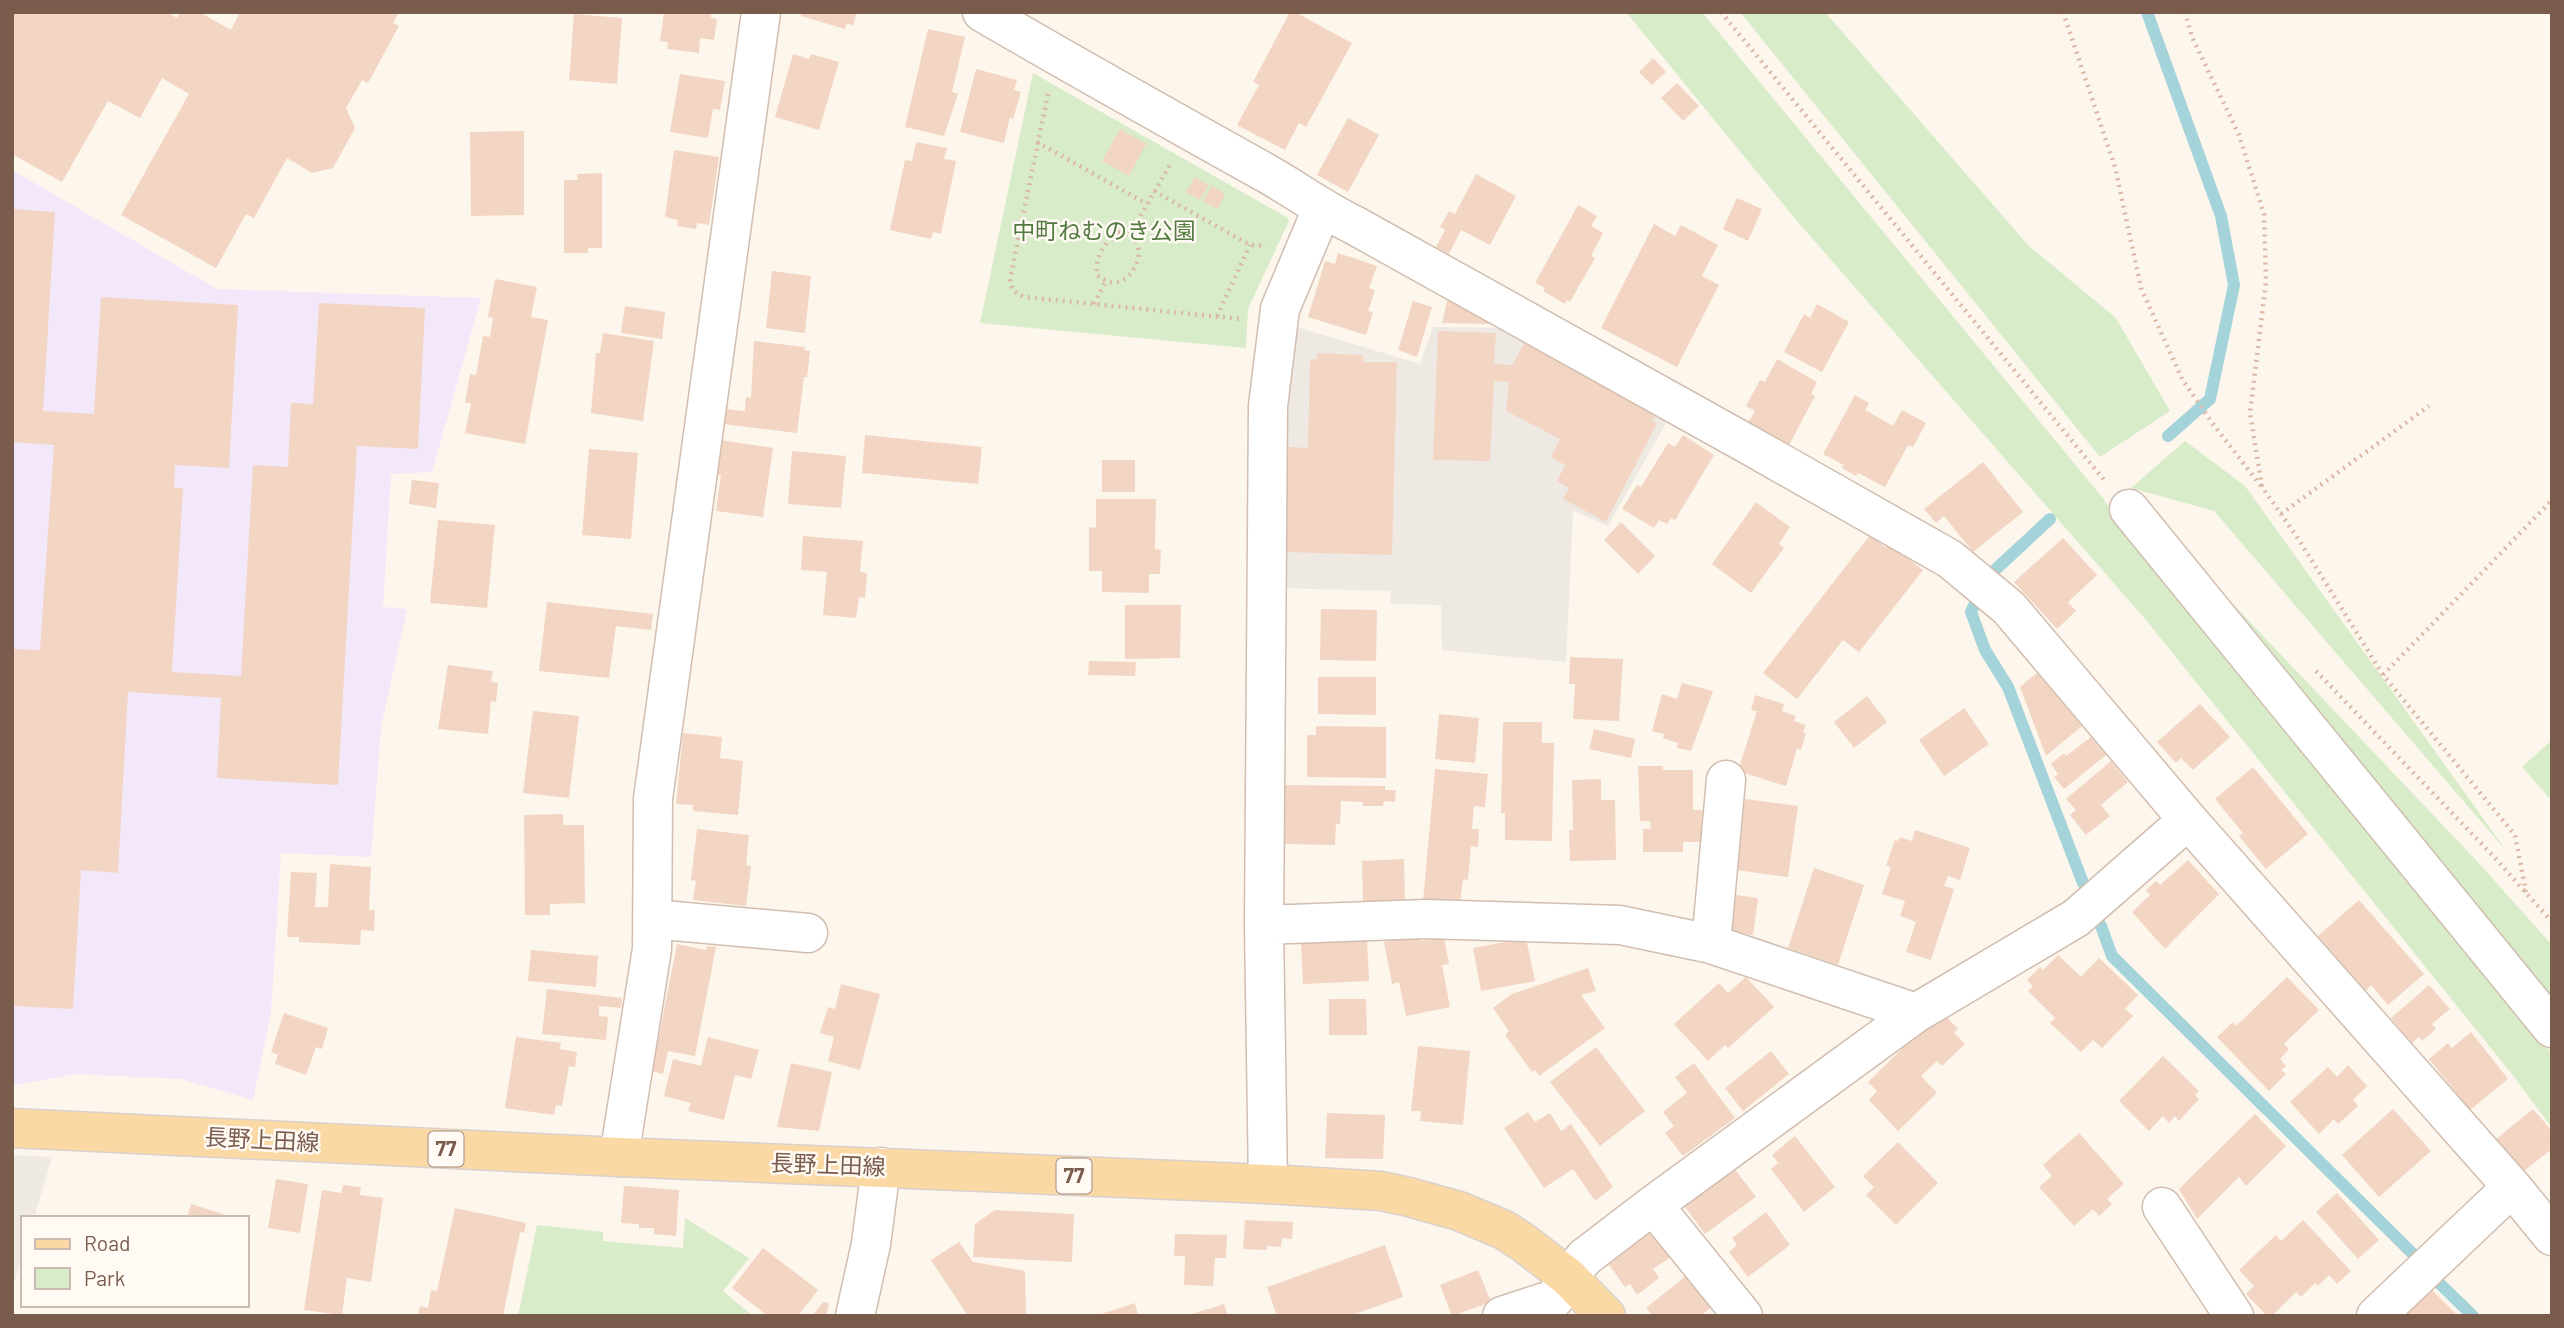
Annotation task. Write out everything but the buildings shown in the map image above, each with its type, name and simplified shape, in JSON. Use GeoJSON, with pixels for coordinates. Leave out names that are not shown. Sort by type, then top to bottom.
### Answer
{"type":"FeatureCollection","features":[{"type":"Feature","properties":{"kind":"main road","name":"長野上田線"},"geometry":{"type":"LineString","coordinates":[[12,1128],[1381,1191],[1459,1211],[1504,1230],[1568,1277],[1606,1316]]}},
{"type":"Feature","properties":{"kind":"street"},"geometry":{"type":"LineString","coordinates":[[619,1157],[652,949],[653,799],[761,12]]}},
{"type":"Feature","properties":{"kind":"street"},"geometry":{"type":"LineString","coordinates":[[982,12],[1189,132],[1269,175],[1322,209],[1950,559],[2009,608],[2188,820],[2551,1233]]}},
{"type":"Feature","properties":{"kind":"street"},"geometry":{"type":"LineString","coordinates":[[1268,1184],[1264,925],[1268,406],[1280,309],[1322,209]]}},
{"type":"Feature","properties":{"kind":"street"},"geometry":{"type":"LineString","coordinates":[[2129,509],[2552,1028]]}},
{"type":"Feature","properties":{"kind":"street"},"geometry":{"type":"LineString","coordinates":[[1711,944],[1726,780]]}},
{"type":"Feature","properties":{"kind":"street"},"geometry":{"type":"LineString","coordinates":[[1502,1316],[1554,1299],[1585,1256],[1916,1013],[2076,918],[2188,820]]}},
{"type":"Feature","properties":{"kind":"street"},"geometry":{"type":"LineString","coordinates":[[652,919],[808,933]]}},
{"type":"Feature","properties":{"kind":"street"},"geometry":{"type":"LineString","coordinates":[[1264,925],[1425,919],[1620,925],[1711,944],[1916,1013]]}},
{"type":"Feature","properties":{"kind":"street"},"geometry":{"type":"LineString","coordinates":[[855,1316],[871,1244],[881,1167]]}},
{"type":"Feature","properties":{"kind":"street"},"geometry":{"type":"LineString","coordinates":[[2376,1316],[2512,1187]]}},
{"type":"Feature","properties":{"kind":"street"},"geometry":{"type":"LineString","coordinates":[[1653,1205],[1744,1316]]}},
{"type":"Feature","properties":{"kind":"street"},"geometry":{"type":"LineString","coordinates":[[2162,1207],[2234,1316]]}},
{"type":"Feature","properties":{"kind":"path"},"geometry":{"type":"LineString","coordinates":[[2063,12],[2115,167],[2141,288],[2182,379],[2281,514],[2383,675],[2515,835],[2526,893]]}},
{"type":"Feature","properties":{"kind":"path"},"geometry":{"type":"LineString","coordinates":[[2185,12],[2192,37],[2239,135],[2264,214],[2266,282],[2250,414],[2262,487]]}},
{"type":"Feature","properties":{"kind":"path"},"geometry":{"type":"LineString","coordinates":[[1057,55],[1037,142],[1010,287],[1025,297],[1244,319],[1277,335]]}},
{"type":"Feature","properties":{"kind":"path"},"geometry":{"type":"LineString","coordinates":[[1130,234],[1189,132]]}},
{"type":"Feature","properties":{"kind":"path"},"geometry":{"type":"LineString","coordinates":[[1037,142],[1147,204]]}},
{"type":"Feature","properties":{"kind":"path"},"geometry":{"type":"LineString","coordinates":[[1154,191],[1250,245],[1305,248]]}},
{"type":"Feature","properties":{"kind":"path"},"geometry":{"type":"LineString","coordinates":[[1118,232],[1130,234],[1135,237],[1139,246],[1134,269],[1116,284],[1105,282],[1097,275],[1096,264],[1100,252],[1118,232]]}},
{"type":"Feature","properties":{"kind":"path"},"geometry":{"type":"LineString","coordinates":[[1217,316],[1250,245]]}},
{"type":"Feature","properties":{"kind":"path"},"geometry":{"type":"LineString","coordinates":[[1094,304],[1105,282]]}},
{"type":"Feature","properties":{"kind":"path"},"geometry":{"type":"LineString","coordinates":[[2281,514],[2429,406]]}},
{"type":"Feature","properties":{"kind":"path"},"geometry":{"type":"LineString","coordinates":[[2383,675],[2552,500]]}},
{"type":"Feature","properties":{"kind":"shaded area"},"geometry":{"type":"Polygon","coordinates":[[[12,170],[217,289],[481,298],[432,472],[391,474],[383,607],[407,609],[381,727],[371,857],[281,853],[271,1013],[253,1100],[181,1079],[74,1074],[12,1086],[12,170]]]}},
{"type":"Feature","properties":{"kind":"shaded area"},"geometry":{"type":"Polygon","coordinates":[[[1287,324],[1420,364],[1433,327],[1515,328],[1670,416],[1608,526],[1573,511],[1566,662],[1442,650],[1441,605],[1391,604],[1390,591],[1278,588],[1287,324]]]}},
{"type":"Feature","properties":{"kind":"shaded area"},"geometry":{"type":"Polygon","coordinates":[[[12,1155],[52,1157],[35,1216],[21,1216],[21,1261],[15,1280],[12,1279],[12,1155]]]}},
{"type":"Feature","properties":{"kind":"green space"},"geometry":{"type":"Polygon","coordinates":[[[1626,12],[1702,12],[2102,497],[2146,559],[2552,1054],[2552,1128],[2511,1073],[2146,620],[1797,221],[1626,12]]]}},
{"type":"Feature","properties":{"kind":"green space"},"geometry":{"type":"Polygon","coordinates":[[[1740,12],[1825,12],[2029,246],[2116,318],[2170,411],[2100,457],[1740,12]]]}},
{"type":"Feature","properties":{"kind":"green space","name":"中町ねむのき公園"},"geometry":{"type":"Polygon","coordinates":[[[1033,73],[1288,218],[1289,221],[1248,309],[1246,348],[980,323],[1033,73]]]}},
{"type":"Feature","properties":{"kind":"green space"},"geometry":{"type":"Polygon","coordinates":[[[2185,441],[2245,486],[2508,853],[2214,511],[2131,488],[2185,441]]]}},
{"type":"Feature","properties":{"kind":"green space"},"geometry":{"type":"Polygon","coordinates":[[[2176,544],[2474,858],[2552,945],[2552,1016],[2176,544]]]}},
{"type":"Feature","properties":{"kind":"green space"},"geometry":{"type":"Polygon","coordinates":[[[2552,740],[2552,801],[2522,767],[2552,740]]]}},
{"type":"Feature","properties":{"kind":"green space"},"geometry":{"type":"Polygon","coordinates":[[[685,1218],[749,1258],[723,1291],[753,1316],[518,1316],[537,1225],[603,1232],[603,1241],[683,1248],[685,1218]]]}},
{"type":"Feature","properties":{"kind":"waterway"},"geometry":{"type":"LineString","coordinates":[[2147,12],[2221,216],[2234,285],[2210,399],[2168,436]]}},
{"type":"Feature","properties":{"kind":"waterway"},"geometry":{"type":"LineString","coordinates":[[1995,570],[2050,519]]}},
{"type":"Feature","properties":{"kind":"waterway"},"geometry":{"type":"LineString","coordinates":[[1976,601],[1971,612],[1985,650],[2008,687],[2083,883]]}},
{"type":"Feature","properties":{"kind":"waterway"},"geometry":{"type":"LineString","coordinates":[[2101,926],[2112,956],[2415,1256]]}},
{"type":"Feature","properties":{"kind":"waterway"},"geometry":{"type":"LineString","coordinates":[[2437,1281],[2473,1316]]}}]}
